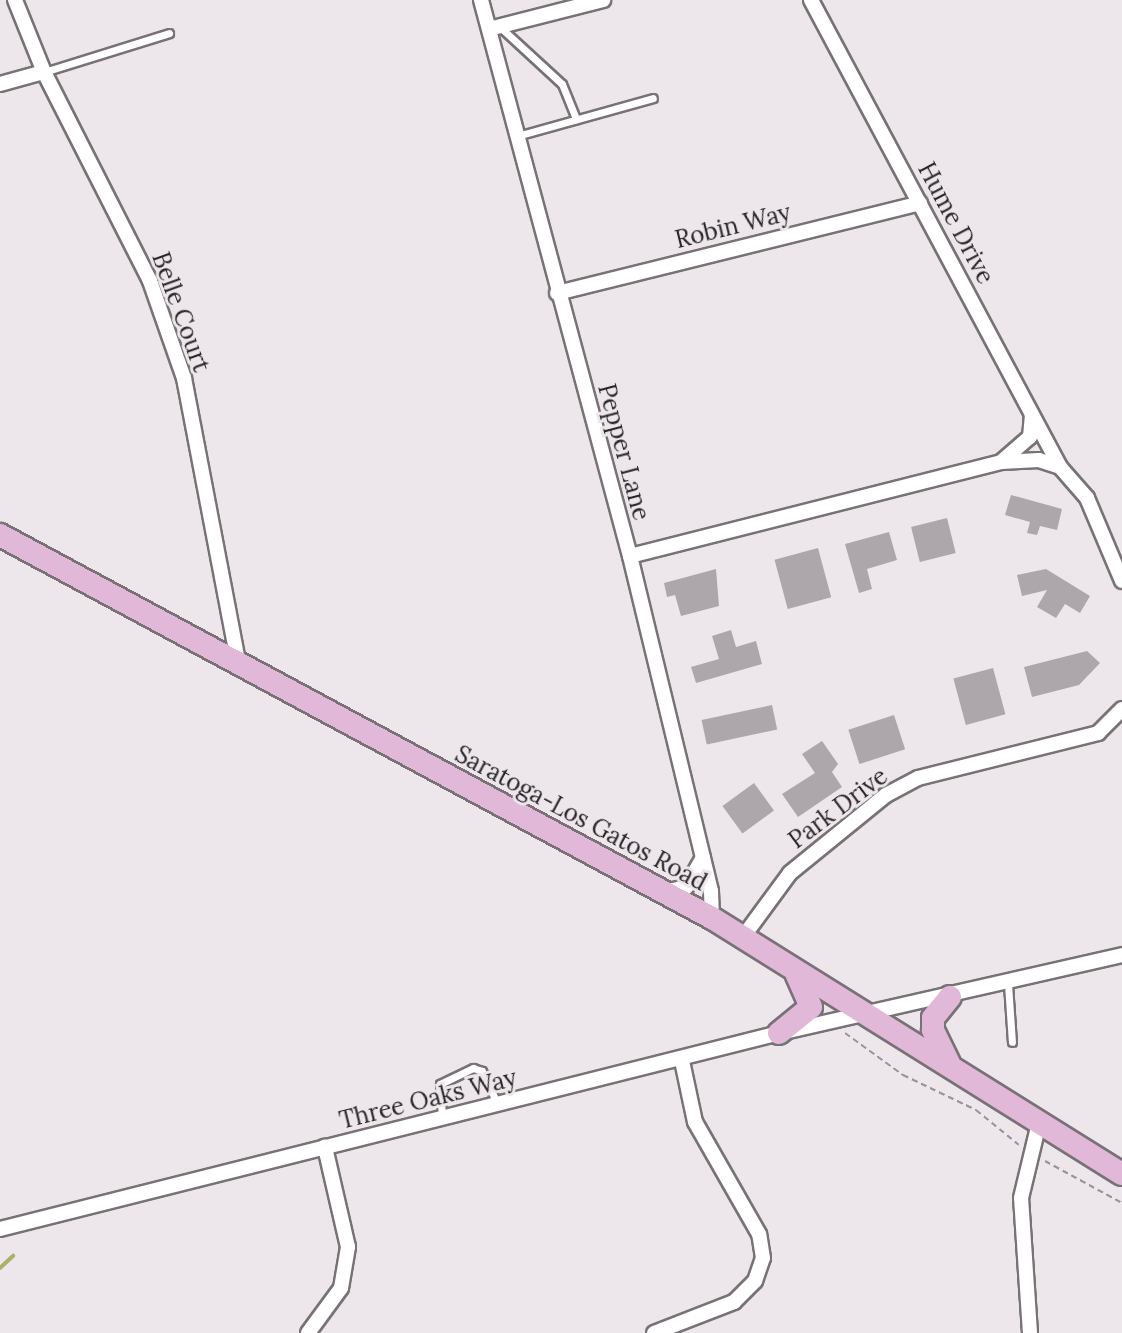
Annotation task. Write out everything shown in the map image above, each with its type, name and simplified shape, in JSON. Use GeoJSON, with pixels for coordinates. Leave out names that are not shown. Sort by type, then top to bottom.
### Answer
{"type":"FeatureCollection","features":[{"type":"Feature","properties":{"kind":"main road","name":"Saratoga-Los Gatos Road"},"geometry":{"type":"LineString","coordinates":[[0,535],[712,918],[1122,1174]]}},
{"type":"Feature","properties":{"kind":"main road"},"geometry":{"type":"LineString","coordinates":[[779,1033],[811,1007],[794,969]]}},
{"type":"Feature","properties":{"kind":"main road"},"geometry":{"type":"LineString","coordinates":[[950,997],[933,1018],[933,1030],[950,1064]]}},
{"type":"Feature","properties":{"kind":"street","name":"Belle Court"},"geometry":{"type":"LineString","coordinates":[[15,0],[44,72],[150,281],[184,378],[238,661]]}},
{"type":"Feature","properties":{"kind":"street","name":"Pepper Lane"},"geometry":{"type":"LineString","coordinates":[[481,0],[495,28],[517,136],[557,293],[630,556],[703,857],[712,918]]}},
{"type":"Feature","properties":{"kind":"street"},"geometry":{"type":"LineString","coordinates":[[495,28],[603,0]]}},
{"type":"Feature","properties":{"kind":"street","name":"Hume Drive"},"geometry":{"type":"LineString","coordinates":[[811,0],[1060,467]]}},
{"type":"Feature","properties":{"kind":"street"},"geometry":{"type":"LineString","coordinates":[[0,84],[44,72]]}},
{"type":"Feature","properties":{"kind":"street","name":"Robin Way"},"geometry":{"type":"LineString","coordinates":[[557,293],[920,203]]}},
{"type":"Feature","properties":{"kind":"street"},"geometry":{"type":"LineString","coordinates":[[1001,462],[1030,437],[1032,415]]}},
{"type":"Feature","properties":{"kind":"street"},"geometry":{"type":"LineString","coordinates":[[630,556],[1001,462],[1039,460],[1060,467],[1095,512],[1122,581]]}},
{"type":"Feature","properties":{"kind":"street","name":"Park Drive"},"geometry":{"type":"LineString","coordinates":[[743,937],[790,873],[886,795],[918,778],[1098,733],[1122,709]]}},
{"type":"Feature","properties":{"kind":"street"},"geometry":{"type":"LineString","coordinates":[[663,892],[686,887],[703,857]]}},
{"type":"Feature","properties":{"kind":"street","name":"Three Oaks Way"},"geometry":{"type":"LineString","coordinates":[[0,1229],[682,1061],[779,1033],[868,1017],[1122,955]]}},
{"type":"Feature","properties":{"kind":"street"},"geometry":{"type":"LineString","coordinates":[[654,1333],[734,1302],[755,1281],[763,1258],[759,1234],[695,1122],[682,1061]]}},
{"type":"Feature","properties":{"kind":"street"},"geometry":{"type":"LineString","coordinates":[[1030,1333],[1021,1198],[1029,1151],[1039,1123]]}},
{"type":"Feature","properties":{"kind":"street"},"geometry":{"type":"LineString","coordinates":[[308,1333],[341,1288],[348,1247],[325,1147]]}},
{"type":"Feature","properties":{"kind":"lane"},"geometry":{"type":"LineString","coordinates":[[495,28],[562,84],[576,119]]}},
{"type":"Feature","properties":{"kind":"lane"},"geometry":{"type":"LineString","coordinates":[[44,72],[169,33]]}},
{"type":"Feature","properties":{"kind":"lane"},"geometry":{"type":"LineString","coordinates":[[517,136],[653,98]]}},
{"type":"Feature","properties":{"kind":"lane"},"geometry":{"type":"LineString","coordinates":[[1008,984],[1012,1042]]}},
{"type":"Feature","properties":{"kind":"lane"},"geometry":{"type":"LineString","coordinates":[[442,1119],[440,1084],[473,1068],[482,1071],[498,1105]]}},
{"type":"Feature","properties":{"kind":"path"},"geometry":{"type":"LineString","coordinates":[[830,1024],[903,1075],[976,1110],[1029,1151],[1122,1203]]}},
{"type":"Feature","properties":{"kind":"path"},"geometry":{"type":"LineString","coordinates":[[872,1052],[878,1043]]}},
{"type":"Feature","properties":{"kind":"building"},"geometry":{"type":"Polygon","coordinates":[[[1011,495],[1062,509],[1057,530],[1040,526],[1037,535],[1027,533],[1030,522],[1005,515],[1011,495]]]}},
{"type":"Feature","properties":{"kind":"building"},"geometry":{"type":"Polygon","coordinates":[[[947,518],[956,553],[920,562],[911,527],[947,518]]]}},
{"type":"Feature","properties":{"kind":"building"},"geometry":{"type":"Polygon","coordinates":[[[889,532],[897,560],[867,569],[872,589],[859,593],[845,544],[889,532]]]}},
{"type":"Feature","properties":{"kind":"building"},"geometry":{"type":"Polygon","coordinates":[[[818,548],[831,597],[788,609],[775,560],[818,548]]]}},
{"type":"Feature","properties":{"kind":"building"},"geometry":{"type":"Polygon","coordinates":[[[716,569],[719,606],[681,616],[675,595],[667,597],[664,583],[716,569]]]}},
{"type":"Feature","properties":{"kind":"building"},"geometry":{"type":"Polygon","coordinates":[[[1046,569],[1090,596],[1080,613],[1065,604],[1056,618],[1037,607],[1047,590],[1022,596],[1017,575],[1046,569]]]}},
{"type":"Feature","properties":{"kind":"building"},"geometry":{"type":"Polygon","coordinates":[[[731,630],[736,647],[756,641],[762,664],[696,683],[691,667],[719,659],[712,636],[731,630]]]}},
{"type":"Feature","properties":{"kind":"building"},"geometry":{"type":"Polygon","coordinates":[[[1087,651],[1100,663],[1079,685],[1032,697],[1024,667],[1087,651]]]}},
{"type":"Feature","properties":{"kind":"building"},"geometry":{"type":"Polygon","coordinates":[[[993,668],[1005,714],[966,725],[953,679],[993,668]]]}},
{"type":"Feature","properties":{"kind":"building"},"geometry":{"type":"Polygon","coordinates":[[[772,705],[777,729],[707,744],[702,720],[772,705]]]}},
{"type":"Feature","properties":{"kind":"building"},"geometry":{"type":"Polygon","coordinates":[[[894,715],[905,749],[859,764],[848,730],[894,715]]]}},
{"type":"Feature","properties":{"kind":"building"},"geometry":{"type":"Polygon","coordinates":[[[822,741],[838,764],[832,772],[842,787],[798,817],[782,794],[815,773],[802,754],[822,741]]]}},
{"type":"Feature","properties":{"kind":"building"},"geometry":{"type":"Polygon","coordinates":[[[754,783],[774,811],[742,833],[722,806],[754,783]]]}},
{"type":"Feature","properties":{"kind":"waterway"},"geometry":{"type":"LineString","coordinates":[[0,1268],[13,1256]]}}]}
